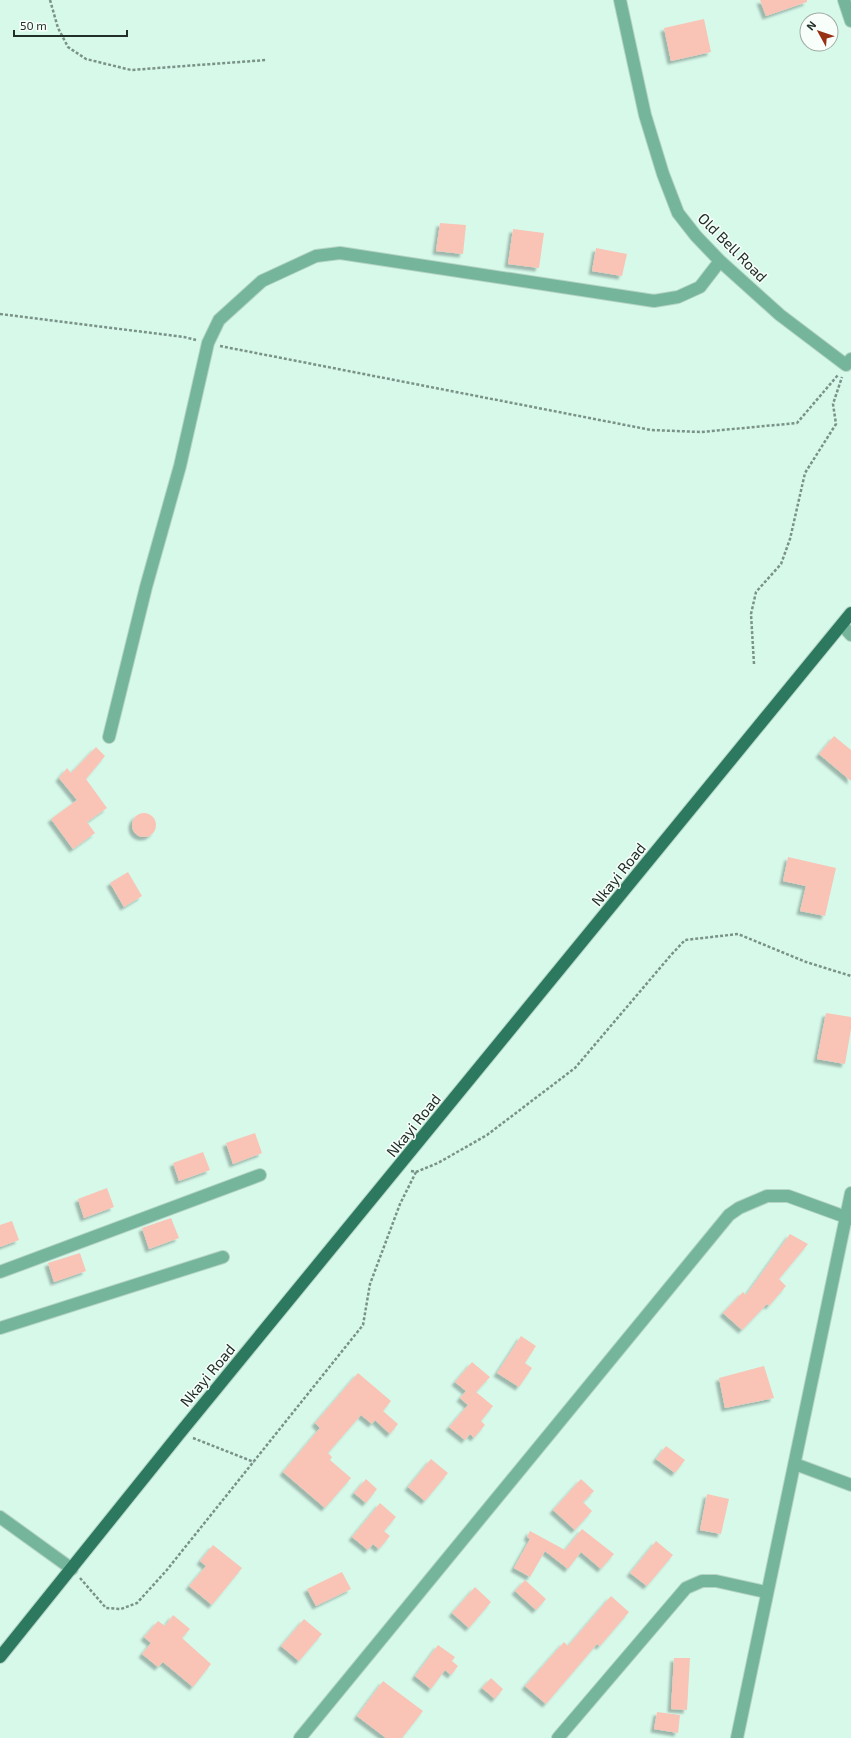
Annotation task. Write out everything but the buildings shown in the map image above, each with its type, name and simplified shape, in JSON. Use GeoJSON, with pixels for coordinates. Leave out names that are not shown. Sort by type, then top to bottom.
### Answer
{"type":"FeatureCollection","features":[{"type":"Feature","properties":{"kind":"main road","name":"Nkayi Road"},"geometry":{"type":"LineString","coordinates":[[0,1657],[180,1433],[851,613]]}},
{"type":"Feature","properties":{"kind":"street","name":"Old Bell Road"},"geometry":{"type":"LineString","coordinates":[[620,0],[645,115],[662,174],[678,213],[696,236],[720,261],[780,315],[849,362]]}},
{"type":"Feature","properties":{"kind":"street"},"geometry":{"type":"LineString","coordinates":[[844,0],[851,21]]}},
{"type":"Feature","properties":{"kind":"street"},"geometry":{"type":"LineString","coordinates":[[109,737],[146,587],[180,466],[208,343],[219,320],[262,281],[316,256],[340,253],[654,301],[678,297],[700,287],[720,261]]}},
{"type":"Feature","properties":{"kind":"street"},"geometry":{"type":"LineString","coordinates":[[842,625],[851,635]]}},
{"type":"Feature","properties":{"kind":"street"},"geometry":{"type":"LineString","coordinates":[[0,1272],[260,1175]]}},
{"type":"Feature","properties":{"kind":"street"},"geometry":{"type":"LineString","coordinates":[[737,1738],[766,1592],[849,1218],[851,1193]]}},
{"type":"Feature","properties":{"kind":"street"},"geometry":{"type":"LineString","coordinates":[[300,1738],[729,1215],[739,1208],[767,1196],[788,1196],[849,1218]]}},
{"type":"Feature","properties":{"kind":"street"},"geometry":{"type":"LineString","coordinates":[[0,1328],[223,1257]]}},
{"type":"Feature","properties":{"kind":"street"},"geometry":{"type":"LineString","coordinates":[[795,1464],[851,1485]]}},
{"type":"Feature","properties":{"kind":"street"},"geometry":{"type":"LineString","coordinates":[[0,1517],[72,1569]]}},
{"type":"Feature","properties":{"kind":"street"},"geometry":{"type":"LineString","coordinates":[[558,1738],[686,1588],[702,1581],[716,1581],[766,1592]]}},
{"type":"Feature","properties":{"kind":"path"},"geometry":{"type":"LineString","coordinates":[[50,0],[58,28],[68,47],[86,59],[131,70],[266,60]]}},
{"type":"Feature","properties":{"kind":"path"},"geometry":{"type":"LineString","coordinates":[[0,314],[184,337],[651,430],[701,432],[798,423],[849,362]]}},
{"type":"Feature","properties":{"kind":"path"},"geometry":{"type":"LineString","coordinates":[[754,664],[751,614],[756,592],[782,564],[790,539],[805,473],[836,424],[833,404],[849,362]]}},
{"type":"Feature","properties":{"kind":"path"},"geometry":{"type":"LineString","coordinates":[[399,1167],[416,1172],[438,1163],[487,1135],[574,1068],[671,954],[685,940],[738,934],[806,962],[851,976]]}},
{"type":"Feature","properties":{"kind":"path"},"geometry":{"type":"LineString","coordinates":[[72,1569],[106,1608],[121,1609],[137,1603],[166,1571],[363,1325],[370,1284],[400,1204],[416,1172]]}},
{"type":"Feature","properties":{"kind":"path"},"geometry":{"type":"LineString","coordinates":[[180,1433],[254,1462]]}}]}
